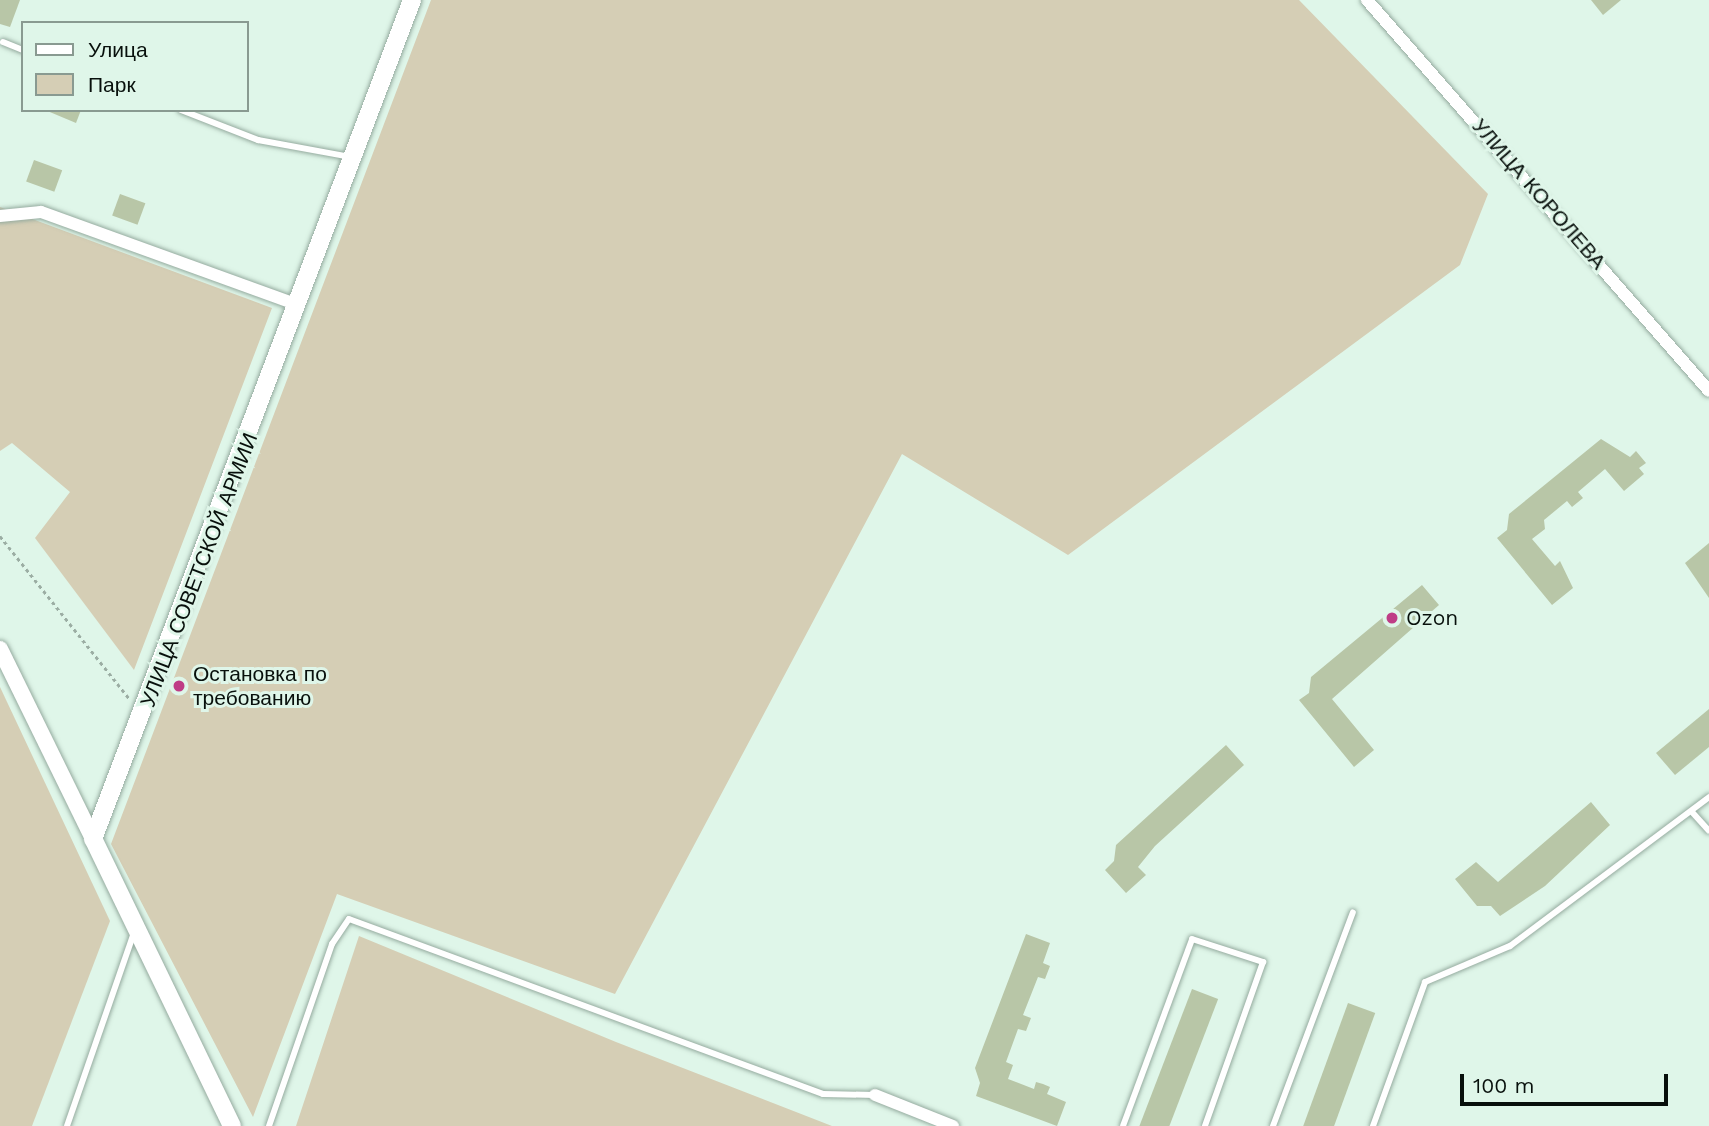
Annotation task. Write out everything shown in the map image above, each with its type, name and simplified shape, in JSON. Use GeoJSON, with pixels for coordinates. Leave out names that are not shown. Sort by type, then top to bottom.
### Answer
{"type":"FeatureCollection","features":[{"type":"Feature","properties":{"kind":"main road","name":"УЛИЦА СОВЕТСКОЙ АРМИИ"},"geometry":{"type":"LineString","coordinates":[[93,839],[144,717],[412,0]]}},
{"type":"Feature","properties":{"kind":"main road"},"geometry":{"type":"LineString","coordinates":[[93,839],[232,1126]]}},
{"type":"Feature","properties":{"kind":"street","name":"УЛИЦА КОРОЛЕВА"},"geometry":{"type":"LineString","coordinates":[[1367,0],[1709,391]]}},
{"type":"Feature","properties":{"kind":"street"},"geometry":{"type":"LineString","coordinates":[[0,216],[41,212],[298,305]]}},
{"type":"Feature","properties":{"kind":"street"},"geometry":{"type":"LineString","coordinates":[[0,649],[93,839]]}},
{"type":"Feature","properties":{"kind":"street"},"geometry":{"type":"LineString","coordinates":[[875,1095],[953,1126]]}},
{"type":"Feature","properties":{"kind":"lane"},"geometry":{"type":"LineString","coordinates":[[3,42],[21,49]]}},
{"type":"Feature","properties":{"kind":"lane"},"geometry":{"type":"LineString","coordinates":[[186,112],[258,140],[353,157]]}},
{"type":"Feature","properties":{"kind":"lane"},"geometry":{"type":"LineString","coordinates":[[1373,1126],[1425,982],[1510,946],[1709,797]]}},
{"type":"Feature","properties":{"kind":"lane"},"geometry":{"type":"LineString","coordinates":[[1692,812],[1709,831]]}},
{"type":"Feature","properties":{"kind":"lane"},"geometry":{"type":"LineString","coordinates":[[1273,1126],[1353,912]]}},
{"type":"Feature","properties":{"kind":"lane"},"geometry":{"type":"LineString","coordinates":[[269,1126],[332,944],[349,919],[823,1094],[875,1095]]}},
{"type":"Feature","properties":{"kind":"lane"},"geometry":{"type":"LineString","coordinates":[[67,1126],[136,924]]}},
{"type":"Feature","properties":{"kind":"lane"},"geometry":{"type":"LineString","coordinates":[[1123,1126],[1192,939],[1263,962],[1205,1126]]}},
{"type":"Feature","properties":{"kind":"path"},"geometry":{"type":"LineString","coordinates":[[0,536],[144,717]]}},
{"type":"Feature","properties":{"kind":"green space"},"geometry":{"type":"Polygon","coordinates":[[[431,0],[1299,0],[1488,194],[1460,265],[1068,555],[902,454],[615,994],[337,894],[253,1117],[111,844],[431,0]]]}},
{"type":"Feature","properties":{"kind":"green space"},"geometry":{"type":"Polygon","coordinates":[[[0,207],[272,308],[134,670],[35,538],[70,492],[12,443],[0,451],[0,207]]]}},
{"type":"Feature","properties":{"kind":"green space"},"geometry":{"type":"Polygon","coordinates":[[[0,687],[110,921],[32,1126],[0,1126],[0,687]]]}},
{"type":"Feature","properties":{"kind":"green space"},"geometry":{"type":"Polygon","coordinates":[[[359,936],[616,1042],[832,1126],[296,1126],[359,936]]]}},
{"type":"Feature","properties":{"kind":"building"},"geometry":{"type":"Polygon","coordinates":[[[0,0],[20,0],[10,27],[0,24],[0,0]]]}},
{"type":"Feature","properties":{"kind":"building"},"geometry":{"type":"Polygon","coordinates":[[[1591,0],[1621,0],[1603,15],[1591,0]]]}},
{"type":"Feature","properties":{"kind":"building"},"geometry":{"type":"Polygon","coordinates":[[[50,112],[80,112],[76,123],[50,112]]]}},
{"type":"Feature","properties":{"kind":"building"},"geometry":{"type":"Polygon","coordinates":[[[34,160],[62,170],[54,192],[26,182],[34,160]]]}},
{"type":"Feature","properties":{"kind":"building"},"geometry":{"type":"Polygon","coordinates":[[[120,194],[145,203],[138,225],[112,216],[120,194]]]}},
{"type":"Feature","properties":{"kind":"building"},"geometry":{"type":"Polygon","coordinates":[[[1601,439],[1630,457],[1636,451],[1646,463],[1639,468],[1644,474],[1624,491],[1605,469],[1578,492],[1583,498],[1572,507],[1567,501],[1544,520],[1545,529],[1532,539],[1555,566],[1560,561],[1573,588],[1552,605],[1497,538],[1507,530],[1509,514],[1601,439]]]}},
{"type":"Feature","properties":{"kind":"building"},"geometry":{"type":"Polygon","coordinates":[[[1709,543],[1709,598],[1685,563],[1709,543]]]}},
{"type":"Feature","properties":{"kind":"building"},"geometry":{"type":"Polygon","coordinates":[[[1422,585],[1439,605],[1332,699],[1374,750],[1354,767],[1299,700],[1309,693],[1311,677],[1422,585]]]}},
{"type":"Feature","properties":{"kind":"building"},"geometry":{"type":"Polygon","coordinates":[[[1709,709],[1709,747],[1675,775],[1656,753],[1709,709]]]}},
{"type":"Feature","properties":{"kind":"building"},"geometry":{"type":"Polygon","coordinates":[[[1226,745],[1244,765],[1155,846],[1138,867],[1146,875],[1126,893],[1105,870],[1114,861],[1116,845],[1226,745]]]}},
{"type":"Feature","properties":{"kind":"building"},"geometry":{"type":"Polygon","coordinates":[[[1591,802],[1610,825],[1545,886],[1500,916],[1491,906],[1477,906],[1455,879],[1476,862],[1498,882],[1591,802]]]}},
{"type":"Feature","properties":{"kind":"building"},"geometry":{"type":"Polygon","coordinates":[[[1026,934],[1050,943],[1043,963],[1050,966],[1045,979],[1038,977],[1023,1015],[1031,1018],[1026,1031],[1018,1029],[1006,1062],[1013,1065],[1008,1079],[1034,1089],[1036,1082],[1043,1084],[1050,1087],[1047,1094],[1066,1102],[1057,1126],[976,1096],[980,1083],[975,1068],[1026,934]]]}},
{"type":"Feature","properties":{"kind":"building"},"geometry":{"type":"Polygon","coordinates":[[[1192,989],[1218,999],[1169,1126],[1139,1126],[1192,989]]]}},
{"type":"Feature","properties":{"kind":"building"},"geometry":{"type":"Polygon","coordinates":[[[1348,1003],[1375,1013],[1334,1126],[1303,1126],[1348,1003]]]}},
{"type":"Feature","properties":{"kind":"place","name":"Ozon"},"geometry":{"type":"Point","coordinates":[1392,618]}},
{"type":"Feature","properties":{"kind":"place","name":"Остановка по требованию"},"geometry":{"type":"Point","coordinates":[179,686]}}]}
